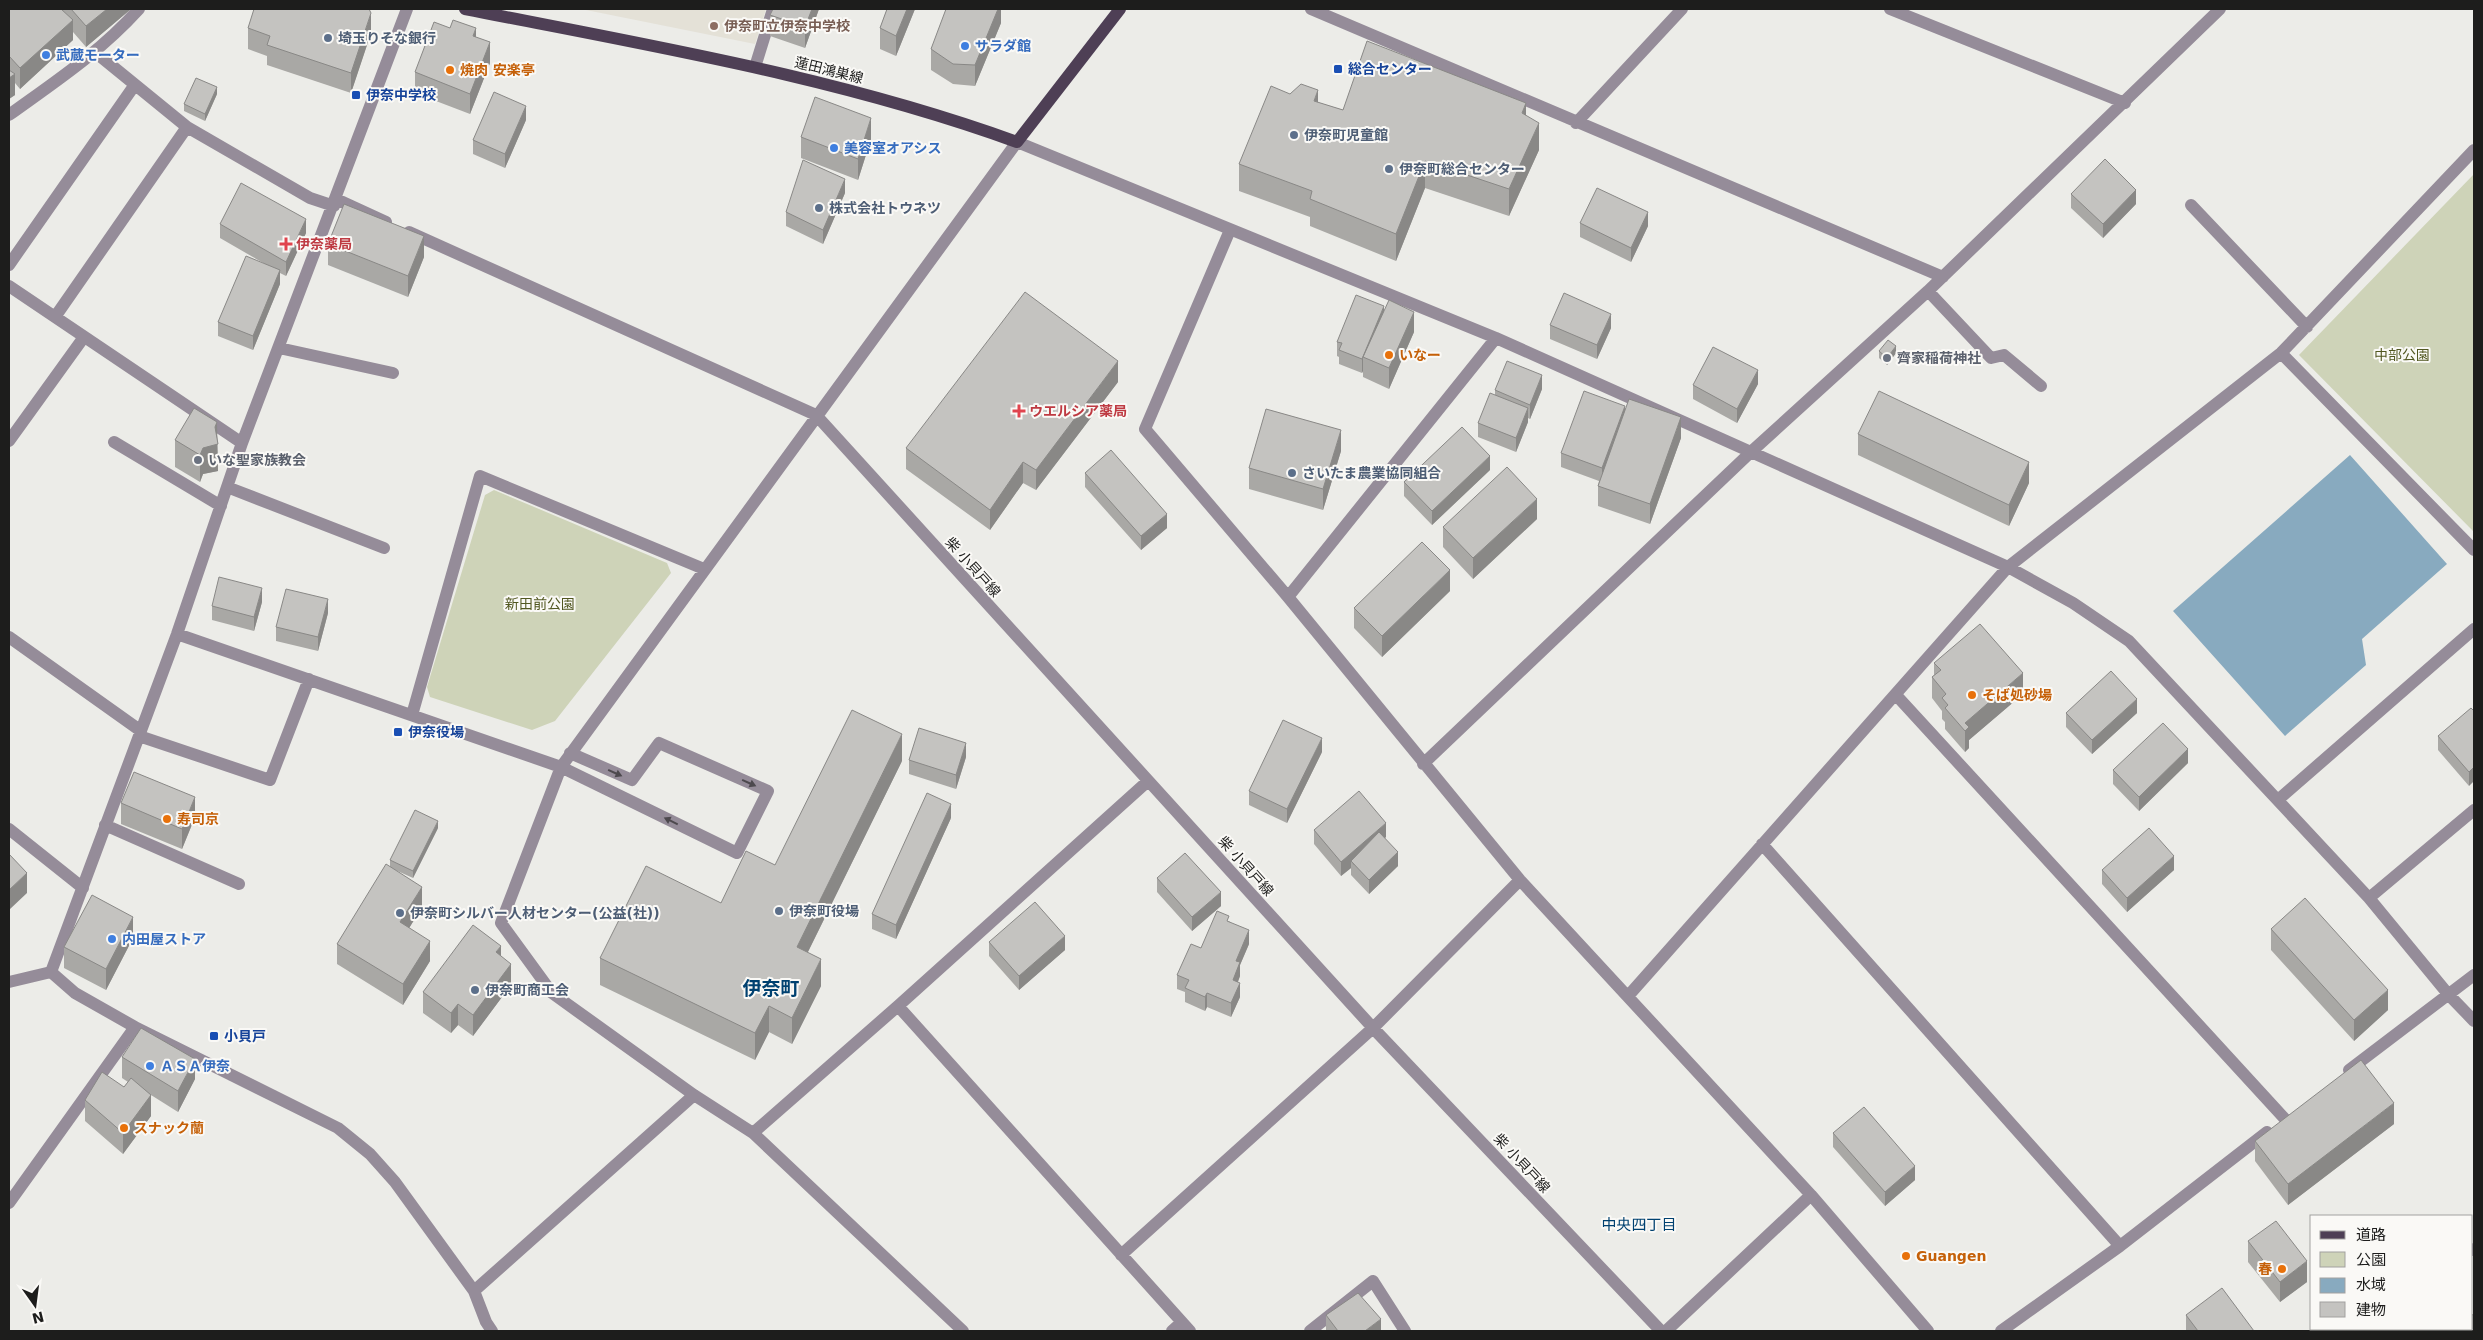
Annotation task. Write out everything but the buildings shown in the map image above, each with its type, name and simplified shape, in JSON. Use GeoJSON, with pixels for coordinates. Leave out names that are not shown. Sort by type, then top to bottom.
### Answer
{"type":"FeatureCollection","features":[{"type":"Feature","properties":{"kind":"main road","name":"蓮田鴻巣線"},"geometry":{"type":"LineString","coordinates":[[465,9],[754,67],[854,91],[939,114],[1017,142]]}},
{"type":"Feature","properties":{"kind":"main road"},"geometry":{"type":"LineString","coordinates":[[1017,142],[1120,9]]}},
{"type":"Feature","properties":{"kind":"street"},"geometry":{"type":"LineString","coordinates":[[9,115],[114,37],[139,9]]}},
{"type":"Feature","properties":{"kind":"street"},"geometry":{"type":"LineString","coordinates":[[51,972],[104,825],[177,634],[242,443],[407,9]]}},
{"type":"Feature","properties":{"kind":"street"},"geometry":{"type":"LineString","coordinates":[[754,67],[773,9]]}},
{"type":"Feature","properties":{"kind":"street"},"geometry":{"type":"LineString","coordinates":[[1312,9],[1329,12],[1576,123],[1943,277]]}},
{"type":"Feature","properties":{"kind":"street"},"geometry":{"type":"LineString","coordinates":[[1576,123],[1682,9]]}},
{"type":"Feature","properties":{"kind":"street"},"geometry":{"type":"LineString","coordinates":[[1890,9],[2125,103]]}},
{"type":"Feature","properties":{"kind":"street"},"geometry":{"type":"LineString","coordinates":[[1423,764],[1752,452],[1943,277],[2220,9]]}},
{"type":"Feature","properties":{"kind":"street"},"geometry":{"type":"LineString","coordinates":[[95,52],[134,86],[187,127],[310,198],[335,202],[816,415]]}},
{"type":"Feature","properties":{"kind":"street"},"geometry":{"type":"LineString","coordinates":[[9,265],[134,86]]}},
{"type":"Feature","properties":{"kind":"street"},"geometry":{"type":"LineString","coordinates":[[55,317],[187,127]]}},
{"type":"Feature","properties":{"kind":"street"},"geometry":{"type":"LineString","coordinates":[[963,1331],[753,1133],[694,1095],[552,994],[500,923],[561,767],[570,753],[1017,142],[1496,338],[2008,567],[2073,603],[2129,641],[2370,898],[2448,994],[2474,1021]]}},
{"type":"Feature","properties":{"kind":"street"},"geometry":{"type":"LineString","coordinates":[[1628,995],[2008,567],[2282,353],[2474,150]]}},
{"type":"Feature","properties":{"kind":"street"},"geometry":{"type":"LineString","coordinates":[[2191,205],[2307,327]]}},
{"type":"Feature","properties":{"kind":"street"},"geometry":{"type":"LineString","coordinates":[[1230,230],[1145,429],[1288,597],[1520,880],[1811,1195],[1928,1331]]}},
{"type":"Feature","properties":{"kind":"street"},"geometry":{"type":"LineString","coordinates":[[9,286],[242,443]]}},
{"type":"Feature","properties":{"kind":"street"},"geometry":{"type":"LineString","coordinates":[[1928,291],[1991,358],[2004,355],[2041,386]]}},
{"type":"Feature","properties":{"kind":"street"},"geometry":{"type":"LineString","coordinates":[[9,441],[84,337]]}},
{"type":"Feature","properties":{"kind":"street"},"geometry":{"type":"LineString","coordinates":[[1288,597],[1496,338]]}},
{"type":"Feature","properties":{"kind":"street"},"geometry":{"type":"LineString","coordinates":[[279,348],[393,372]]}},
{"type":"Feature","properties":{"kind":"street"},"geometry":{"type":"LineString","coordinates":[[2282,353],[2474,550]]}},
{"type":"Feature","properties":{"kind":"street","name":"柴 小貝戸線"},"geometry":{"type":"LineString","coordinates":[[816,415],[1373,1028],[1661,1331]]}},
{"type":"Feature","properties":{"kind":"street"},"geometry":{"type":"LineString","coordinates":[[114,442],[221,506]]}},
{"type":"Feature","properties":{"kind":"street"},"geometry":{"type":"LineString","coordinates":[[412,715],[480,476],[704,569]]}},
{"type":"Feature","properties":{"kind":"street"},"geometry":{"type":"LineString","coordinates":[[227,487],[384,548]]}},
{"type":"Feature","properties":{"kind":"street"},"geometry":{"type":"LineString","coordinates":[[2279,799],[2474,629]]}},
{"type":"Feature","properties":{"kind":"street"},"geometry":{"type":"LineString","coordinates":[[177,634],[561,767],[737,853],[768,791],[659,743],[632,780],[570,753]]}},
{"type":"Feature","properties":{"kind":"street"},"geometry":{"type":"LineString","coordinates":[[9,637],[140,733],[270,780],[309,680]]}},
{"type":"Feature","properties":{"kind":"street"},"geometry":{"type":"LineString","coordinates":[[1896,695],[2288,1116],[2120,1246],[2001,1331]]}},
{"type":"Feature","properties":{"kind":"street"},"geometry":{"type":"LineString","coordinates":[[753,1133],[898,1006],[1148,781]]}},
{"type":"Feature","properties":{"kind":"street"},"geometry":{"type":"LineString","coordinates":[[2370,898],[2474,810]]}},
{"type":"Feature","properties":{"kind":"street"},"geometry":{"type":"LineString","coordinates":[[104,825],[239,884]]}},
{"type":"Feature","properties":{"kind":"street"},"geometry":{"type":"LineString","coordinates":[[9,829],[82,888]]}},
{"type":"Feature","properties":{"kind":"street"},"geometry":{"type":"LineString","coordinates":[[1762,844],[2120,1246]]}},
{"type":"Feature","properties":{"kind":"street"},"geometry":{"type":"LineString","coordinates":[[1121,1255],[1373,1028],[1520,880]]}},
{"type":"Feature","properties":{"kind":"street"},"geometry":{"type":"LineString","coordinates":[[9,982],[51,972]]}},
{"type":"Feature","properties":{"kind":"street"},"geometry":{"type":"LineString","coordinates":[[51,972],[75,993],[135,1027],[338,1128],[370,1154],[395,1182],[474,1291],[486,1328]]}},
{"type":"Feature","properties":{"kind":"street"},"geometry":{"type":"LineString","coordinates":[[2339,1077],[2474,975]]}},
{"type":"Feature","properties":{"kind":"street"},"geometry":{"type":"LineString","coordinates":[[898,1006],[1186,1327],[1172,1331]]}},
{"type":"Feature","properties":{"kind":"street"},"geometry":{"type":"LineString","coordinates":[[9,1203],[135,1027]]}},
{"type":"Feature","properties":{"kind":"street"},"geometry":{"type":"LineString","coordinates":[[474,1291],[694,1095]]}},
{"type":"Feature","properties":{"kind":"street"},"geometry":{"type":"LineString","coordinates":[[1666,1331],[1811,1195]]}},
{"type":"Feature","properties":{"kind":"street"},"geometry":{"type":"LineString","coordinates":[[1310,1331],[1373,1281],[1405,1331]]}},
{"type":"Feature","properties":{"kind":"shaded area","name":"伊奈町立伊奈中学校"},"geometry":{"type":"Polygon","coordinates":[[[581,9],[766,9],[755,44],[581,9]]]}},
{"type":"Feature","properties":{"kind":"green space","name":"中部公園"},"geometry":{"type":"Polygon","coordinates":[[[2474,174],[2474,532],[2299,355],[2474,174]]]}},
{"type":"Feature","properties":{"kind":"green space","name":"新田前公園"},"geometry":{"type":"Polygon","coordinates":[[[494,490],[667,563],[671,573],[555,721],[532,730],[430,697],[427,687],[485,495],[494,490]]]}},
{"type":"Feature","properties":{"kind":"water"},"geometry":{"type":"Polygon","coordinates":[[[2350,455],[2447,564],[2362,639],[2366,665],[2285,736],[2173,611],[2350,455]]]}},
{"type":"Feature","properties":{"kind":"place","name":"伊奈町立伊奈中学校"},"geometry":{"type":"Point","coordinates":[714,26]}},
{"type":"Feature","properties":{"kind":"place","name":"埼玉りそな銀行"},"geometry":{"type":"Point","coordinates":[328,38]}},
{"type":"Feature","properties":{"kind":"place","name":"サラダ館"},"geometry":{"type":"Point","coordinates":[965,46]}},
{"type":"Feature","properties":{"kind":"place","name":"武蔵モーター"},"geometry":{"type":"Point","coordinates":[46,55]}},
{"type":"Feature","properties":{"kind":"place","name":"総合センター"},"geometry":{"type":"Point","coordinates":[1338,69]}},
{"type":"Feature","properties":{"kind":"place","name":"焼肉 安楽亭"},"geometry":{"type":"Point","coordinates":[450,70]}},
{"type":"Feature","properties":{"kind":"place","name":"伊奈中学校"},"geometry":{"type":"Point","coordinates":[356,95]}},
{"type":"Feature","properties":{"kind":"place","name":"伊奈町児童館"},"geometry":{"type":"Point","coordinates":[1294,135]}},
{"type":"Feature","properties":{"kind":"place","name":"美容室オアシス"},"geometry":{"type":"Point","coordinates":[834,148]}},
{"type":"Feature","properties":{"kind":"place","name":"伊奈町総合センター"},"geometry":{"type":"Point","coordinates":[1389,169]}},
{"type":"Feature","properties":{"kind":"place","name":"株式会社トウネツ"},"geometry":{"type":"Point","coordinates":[819,208]}},
{"type":"Feature","properties":{"kind":"place","name":"伊奈薬局"},"geometry":{"type":"Point","coordinates":[286,244]}},
{"type":"Feature","properties":{"kind":"place","name":"いなー"},"geometry":{"type":"Point","coordinates":[1389,355]}},
{"type":"Feature","properties":{"kind":"place","name":"齊家稲荷神社"},"geometry":{"type":"Point","coordinates":[1887,358]}},
{"type":"Feature","properties":{"kind":"place","name":"ウエルシア薬局"},"geometry":{"type":"Point","coordinates":[1019,411]}},
{"type":"Feature","properties":{"kind":"place","name":"いな聖家族教会"},"geometry":{"type":"Point","coordinates":[198,460]}},
{"type":"Feature","properties":{"kind":"place","name":"さいたま農業協同組合"},"geometry":{"type":"Point","coordinates":[1292,473]}},
{"type":"Feature","properties":{"kind":"place","name":"そば処砂場"},"geometry":{"type":"Point","coordinates":[1972,695]}},
{"type":"Feature","properties":{"kind":"place","name":"伊奈役場"},"geometry":{"type":"Point","coordinates":[398,732]}},
{"type":"Feature","properties":{"kind":"place","name":"寿司京"},"geometry":{"type":"Point","coordinates":[167,819]}},
{"type":"Feature","properties":{"kind":"place","name":"伊奈町役場"},"geometry":{"type":"Point","coordinates":[779,911]}},
{"type":"Feature","properties":{"kind":"place","name":"伊奈町シルバー人材センター(公益(社))"},"geometry":{"type":"Point","coordinates":[400,913]}},
{"type":"Feature","properties":{"kind":"place","name":"内田屋ストア"},"geometry":{"type":"Point","coordinates":[112,939]}},
{"type":"Feature","properties":{"kind":"place","name":"伊奈町商工会"},"geometry":{"type":"Point","coordinates":[475,990]}},
{"type":"Feature","properties":{"kind":"place","name":"小貝戸"},"geometry":{"type":"Point","coordinates":[214,1036]}},
{"type":"Feature","properties":{"kind":"place","name":"ＡＳＡ伊奈"},"geometry":{"type":"Point","coordinates":[150,1066]}},
{"type":"Feature","properties":{"kind":"place","name":"スナック蘭"},"geometry":{"type":"Point","coordinates":[124,1128]}},
{"type":"Feature","properties":{"kind":"place","name":"Guangen"},"geometry":{"type":"Point","coordinates":[1906,1256]}},
{"type":"Feature","properties":{"kind":"place","name":"春"},"geometry":{"type":"Point","coordinates":[2282,1269]}},
{"type":"Feature","properties":{"kind":"district","name":"伊奈町"},"geometry":{"type":"Point","coordinates":[771,988]}},
{"type":"Feature","properties":{"kind":"district","name":"中央四丁目"},"geometry":{"type":"Point","coordinates":[1639,1225]}}]}
